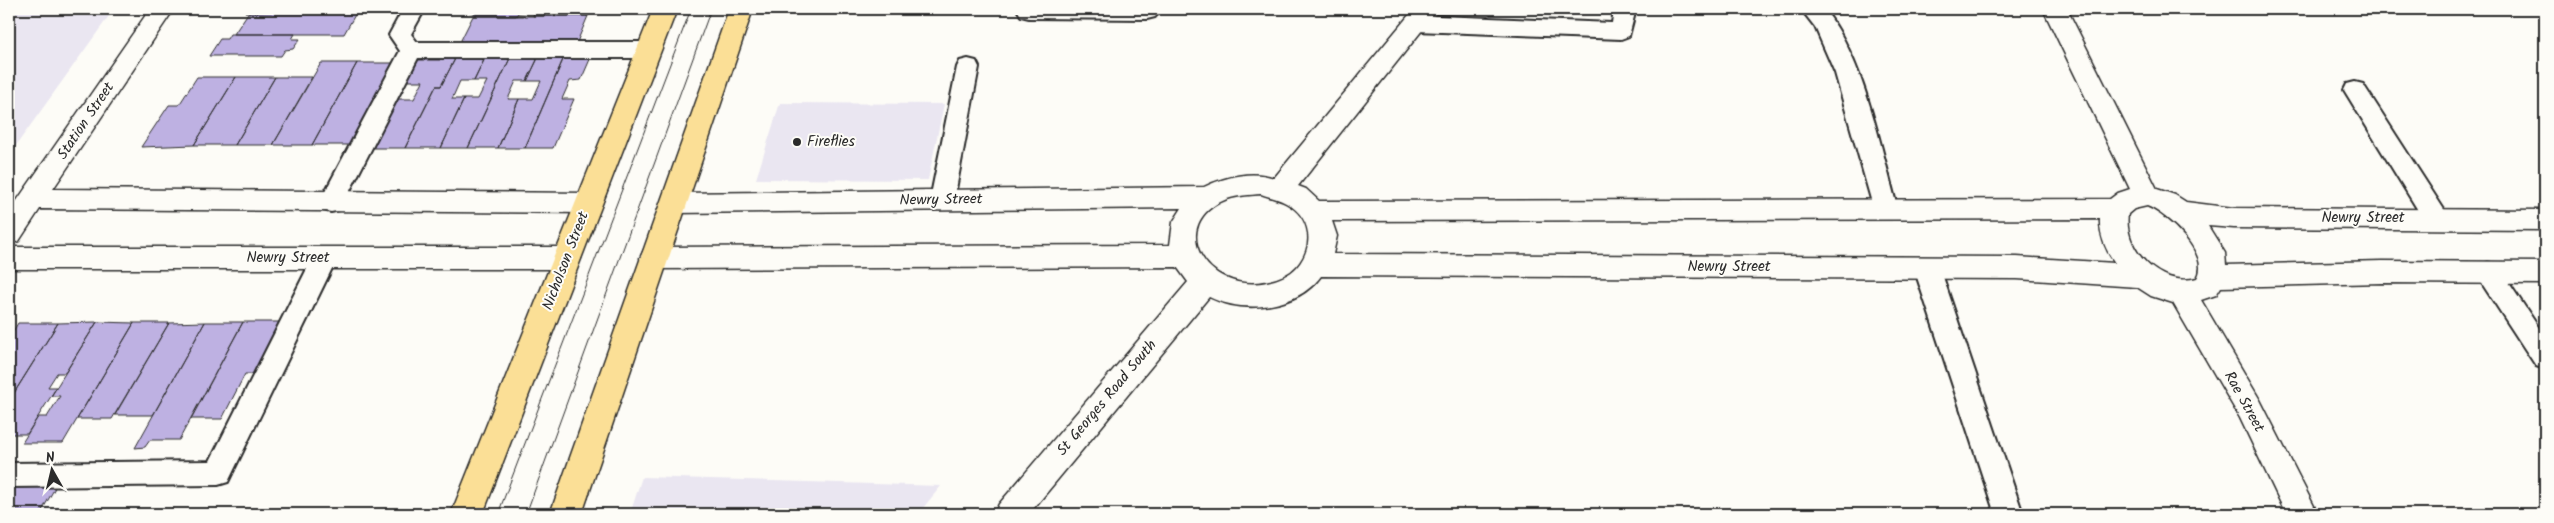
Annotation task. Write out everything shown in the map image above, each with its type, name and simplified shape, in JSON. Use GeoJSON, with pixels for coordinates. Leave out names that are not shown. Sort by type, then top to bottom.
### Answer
{"type":"FeatureCollection","features":[{"type":"Feature","properties":{"kind":"main road","name":"Nicholson Street"},"geometry":{"type":"LineString","coordinates":[[467,514],[665,9]]}},
{"type":"Feature","properties":{"kind":"main road"},"geometry":{"type":"LineString","coordinates":[[566,514],[741,9]]}},
{"type":"Feature","properties":{"kind":"street","name":"Station Street"},"geometry":{"type":"LineString","coordinates":[[9,233],[162,9]]}},
{"type":"Feature","properties":{"kind":"street"},"geometry":{"type":"LineString","coordinates":[[2055,9],[2147,196]]}},
{"type":"Feature","properties":{"kind":"street"},"geometry":{"type":"LineString","coordinates":[[1281,188],[1421,16]]}},
{"type":"Feature","properties":{"kind":"street"},"geometry":{"type":"LineString","coordinates":[[1244,184],[1262,184],[1281,188],[1300,197],[1315,211],[1323,228],[1324,247],[1317,265],[1304,279],[1293,286],[1266,295],[1244,296],[1223,291],[1205,282],[1193,270],[1185,256],[1182,240],[1185,223],[1195,209],[1208,197],[1225,189],[1244,184]]}},
{"type":"Feature","properties":{"kind":"street"},"geometry":{"type":"LineString","coordinates":[[1315,211],[2114,209],[2127,200],[2147,196],[2166,202],[2180,212],[2211,253],[2213,276],[2206,287],[2182,293],[2161,288],[2141,276],[2120,249],[2114,232],[2114,209]]}},
{"type":"Feature","properties":{"kind":"street","name":"Newry Street"},"geometry":{"type":"LineString","coordinates":[[674,203],[1208,197]]}},
{"type":"Feature","properties":{"kind":"street"},"geometry":{"type":"LineString","coordinates":[[32,199],[331,203],[588,203]]}},
{"type":"Feature","properties":{"kind":"street","name":"Newry Street"},"geometry":{"type":"LineString","coordinates":[[2180,212],[2234,218],[2545,220]]}},
{"type":"Feature","properties":{"kind":"street"},"geometry":{"type":"LineString","coordinates":[[654,258],[1185,256]]}},
{"type":"Feature","properties":{"kind":"street","name":"Newry Street"},"geometry":{"type":"LineString","coordinates":[[9,258],[567,258]]}},
{"type":"Feature","properties":{"kind":"street","name":"Newry Street"},"geometry":{"type":"LineString","coordinates":[[1317,265],[2018,268],[2141,276]]}},
{"type":"Feature","properties":{"kind":"street"},"geometry":{"type":"LineString","coordinates":[[2213,276],[2382,272],[2545,273]]}},
{"type":"Feature","properties":{"kind":"street","name":"St Georges Road South"},"geometry":{"type":"LineString","coordinates":[[1010,514],[1205,282]]}},
{"type":"Feature","properties":{"kind":"street","name":"Rae Street"},"geometry":{"type":"LineString","coordinates":[[2182,293],[2250,409],[2302,514]]}},
{"type":"Feature","properties":{"kind":"lane"},"geometry":{"type":"LineString","coordinates":[[411,50],[400,35],[414,9]]}},
{"type":"Feature","properties":{"kind":"lane"},"geometry":{"type":"LineString","coordinates":[[1029,11],[1147,12],[1151,9]]}},
{"type":"Feature","properties":{"kind":"lane"},"geometry":{"type":"LineString","coordinates":[[1421,16],[1621,31],[1625,9]]}},
{"type":"Feature","properties":{"kind":"lane"},"geometry":{"type":"LineString","coordinates":[[1812,9],[1819,15],[1841,57],[1886,210]]}},
{"type":"Feature","properties":{"kind":"lane"},"geometry":{"type":"LineString","coordinates":[[411,50],[649,50]]}},
{"type":"Feature","properties":{"kind":"lane"},"geometry":{"type":"LineString","coordinates":[[331,203],[411,50]]}},
{"type":"Feature","properties":{"kind":"lane"},"geometry":{"type":"LineString","coordinates":[[942,200],[968,67]]}},
{"type":"Feature","properties":{"kind":"lane"},"geometry":{"type":"LineString","coordinates":[[2356,90],[2436,218]]}},
{"type":"Feature","properties":{"kind":"lane"},"geometry":{"type":"LineString","coordinates":[[9,475],[218,473],[325,258]]}},
{"type":"Feature","properties":{"kind":"lane"},"geometry":{"type":"LineString","coordinates":[[1927,268],[2009,514]]}},
{"type":"Feature","properties":{"kind":"lane"},"geometry":{"type":"LineString","coordinates":[[2488,272],[2545,358]]}},
{"type":"Feature","properties":{"kind":"shaded area"},"geometry":{"type":"Polygon","coordinates":[[[9,9],[114,9],[12,151],[9,151],[9,9]]]}},
{"type":"Feature","properties":{"kind":"shaded area"},"geometry":{"type":"Polygon","coordinates":[[[780,103],[944,104],[928,180],[756,179],[780,103]]]}},
{"type":"Feature","properties":{"kind":"shaded area"},"geometry":{"type":"Polygon","coordinates":[[[642,477],[941,486],[918,514],[630,514],[642,477]]]}},
{"type":"Feature","properties":{"kind":"building"},"geometry":{"type":"Polygon","coordinates":[[[247,9],[298,9],[296,12],[245,12],[247,9]]]}},
{"type":"Feature","properties":{"kind":"building"},"geometry":{"type":"Polygon","coordinates":[[[464,9],[592,9],[588,16],[533,16],[534,12],[518,13],[516,16],[473,16],[475,13],[462,12],[464,9]]]}},
{"type":"Feature","properties":{"kind":"building"},"geometry":{"type":"Polygon","coordinates":[[[248,13],[356,13],[344,34],[234,34],[248,13]]]}},
{"type":"Feature","properties":{"kind":"building"},"geometry":{"type":"Polygon","coordinates":[[[473,16],[588,16],[577,42],[460,42],[473,16]]]}},
{"type":"Feature","properties":{"kind":"building"},"geometry":{"type":"Polygon","coordinates":[[[230,34],[295,34],[292,39],[300,39],[293,49],[285,50],[281,56],[209,56],[220,39],[227,39],[230,34]]]}},
{"type":"Feature","properties":{"kind":"building"},"geometry":{"type":"Polygon","coordinates":[[[512,54],[468,148],[441,148],[464,99],[478,99],[487,81],[474,81],[485,58],[512,54]]]}},
{"type":"Feature","properties":{"kind":"building"},"geometry":{"type":"Polygon","coordinates":[[[512,54],[538,58],[527,81],[516,81],[508,99],[519,99],[498,148],[468,148],[512,54]]]}},
{"type":"Feature","properties":{"kind":"building"},"geometry":{"type":"Polygon","coordinates":[[[442,55],[457,55],[441,86],[436,86],[405,148],[368,148],[394,99],[414,99],[423,81],[403,81],[414,60],[440,60],[442,55]]]}},
{"type":"Feature","properties":{"kind":"building"},"geometry":{"type":"Polygon","coordinates":[[[457,55],[485,58],[474,81],[460,81],[452,99],[464,99],[441,148],[405,148],[436,86],[441,86],[457,55]]]}},
{"type":"Feature","properties":{"kind":"building"},"geometry":{"type":"Polygon","coordinates":[[[565,55],[525,148],[498,148],[519,99],[533,99],[541,81],[527,81],[538,58],[565,55]]]}},
{"type":"Feature","properties":{"kind":"building"},"geometry":{"type":"Polygon","coordinates":[[[564,57],[591,57],[581,80],[570,81],[562,99],[574,99],[553,148],[525,148],[564,57]]]}},
{"type":"Feature","properties":{"kind":"building"},"geometry":{"type":"Polygon","coordinates":[[[321,63],[357,63],[312,145],[273,145],[321,63]]]}},
{"type":"Feature","properties":{"kind":"building"},"geometry":{"type":"Polygon","coordinates":[[[357,63],[393,63],[350,145],[312,145],[357,63]]]}},
{"type":"Feature","properties":{"kind":"building"},"geometry":{"type":"Polygon","coordinates":[[[197,77],[236,77],[194,145],[141,147],[169,105],[179,105],[197,77]]]}},
{"type":"Feature","properties":{"kind":"building"},"geometry":{"type":"Polygon","coordinates":[[[236,77],[275,77],[235,145],[194,145],[236,77]]]}},
{"type":"Feature","properties":{"kind":"building"},"geometry":{"type":"Polygon","coordinates":[[[275,77],[312,77],[273,145],[235,145],[275,77]]]}},
{"type":"Feature","properties":{"kind":"building"},"geometry":{"type":"Polygon","coordinates":[[[97,322],[134,323],[63,443],[22,443],[38,417],[47,417],[60,396],[51,396],[97,322]]]}},
{"type":"Feature","properties":{"kind":"building"},"geometry":{"type":"Polygon","coordinates":[[[97,322],[65,373],[57,373],[48,387],[57,387],[27,434],[9,434],[9,401],[58,323],[97,322]]]}},
{"type":"Feature","properties":{"kind":"building"},"geometry":{"type":"Polygon","coordinates":[[[205,322],[243,322],[179,440],[150,440],[145,447],[135,448],[205,322]]]}},
{"type":"Feature","properties":{"kind":"building"},"geometry":{"type":"Polygon","coordinates":[[[205,322],[153,415],[115,415],[169,323],[205,322]]]}},
{"type":"Feature","properties":{"kind":"building"},"geometry":{"type":"Polygon","coordinates":[[[243,322],[281,322],[254,374],[245,374],[222,419],[191,419],[243,322]]]}},
{"type":"Feature","properties":{"kind":"building"},"geometry":{"type":"Polygon","coordinates":[[[18,323],[58,323],[9,401],[9,338],[18,323]]]}},
{"type":"Feature","properties":{"kind":"building"},"geometry":{"type":"Polygon","coordinates":[[[134,323],[169,323],[112,419],[77,419],[134,323]]]}},
{"type":"Feature","properties":{"kind":"building"},"geometry":{"type":"Polygon","coordinates":[[[9,486],[56,486],[40,514],[9,514],[9,486]]]}},
{"type":"Feature","properties":{"kind":"tram line"},"geometry":{"type":"LineString","coordinates":[[498,514],[691,9]]}},
{"type":"Feature","properties":{"kind":"tram line"},"geometry":{"type":"LineString","coordinates":[[526,514],[711,9]]}},
{"type":"Feature","properties":{"kind":"place","name":"Fireflies"},"geometry":{"type":"Point","coordinates":[797,142]}}]}
